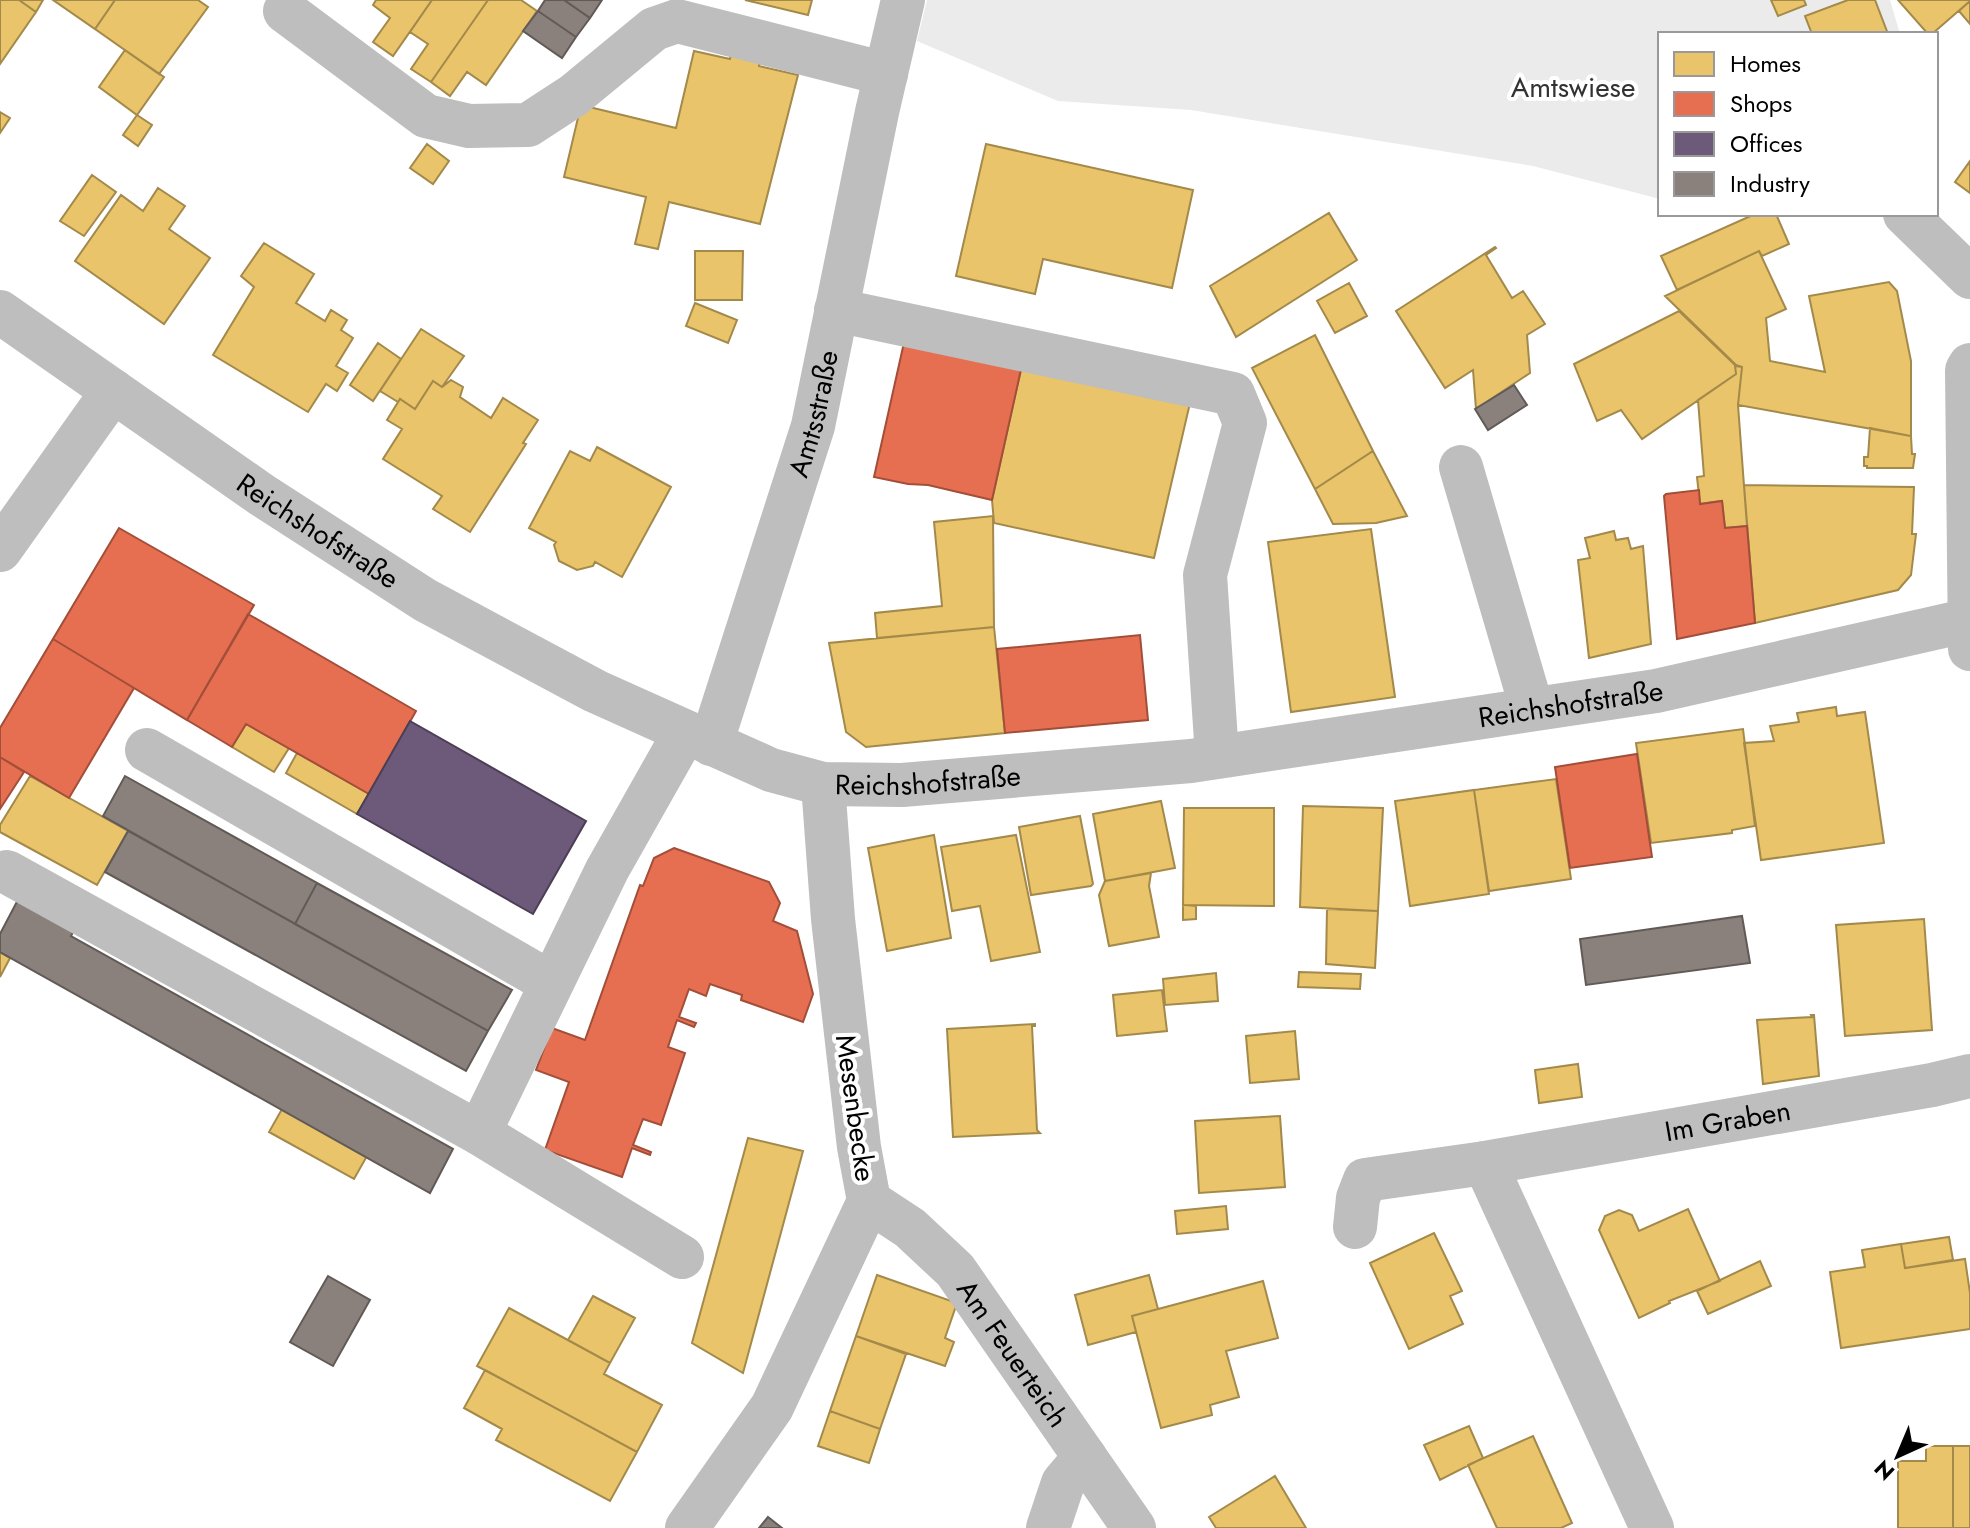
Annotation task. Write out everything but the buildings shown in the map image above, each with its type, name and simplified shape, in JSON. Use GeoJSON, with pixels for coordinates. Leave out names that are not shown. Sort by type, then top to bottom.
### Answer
{"type":"FeatureCollection","features":[{"type":"Feature","properties":{"kind":"street","name":"Amtsstraße"},"geometry":{"type":"LineString","coordinates":[[479,1133],[607,870],[698,738],[797,483],[813,426],[903,0]]}},
{"type":"Feature","properties":{"kind":"street"},"geometry":{"type":"LineString","coordinates":[[285,11],[426,116],[469,126],[528,125],[574,95],[654,29],[677,21],[886,74]]}},
{"type":"Feature","properties":{"kind":"street"},"geometry":{"type":"LineString","coordinates":[[1907,216],[1970,277]]}},
{"type":"Feature","properties":{"kind":"street"},"geometry":{"type":"LineString","coordinates":[[836,310],[1233,394],[1245,423],[1205,575],[1217,756]]}},
{"type":"Feature","properties":{"kind":"street","name":"Reichshofstraße"},"geometry":{"type":"LineString","coordinates":[[0,312],[262,495],[425,600],[595,691],[771,770],[823,784],[902,785],[1191,761],[1656,691],[1969,630]]}},
{"type":"Feature","properties":{"kind":"street"},"geometry":{"type":"LineString","coordinates":[[1969,630],[1967,370],[1970,365]]}},
{"type":"Feature","properties":{"kind":"street"},"geometry":{"type":"LineString","coordinates":[[0,550],[113,391]]}},
{"type":"Feature","properties":{"kind":"street"},"geometry":{"type":"LineString","coordinates":[[1461,467],[1532,709]]}},
{"type":"Feature","properties":{"kind":"street"},"geometry":{"type":"LineString","coordinates":[[147,750],[551,983]]}},
{"type":"Feature","properties":{"kind":"street","name":"Mesenbecke"},"geometry":{"type":"LineString","coordinates":[[687,1528],[772,1407],[869,1201],[859,1147],[833,919],[823,784]]}},
{"type":"Feature","properties":{"kind":"street"},"geometry":{"type":"LineString","coordinates":[[7,872],[479,1133],[682,1257]]}},
{"type":"Feature","properties":{"kind":"street","name":"Im Graben"},"geometry":{"type":"LineString","coordinates":[[1355,1227],[1358,1198],[1365,1180],[1485,1163],[1970,1076]]}},
{"type":"Feature","properties":{"kind":"street"},"geometry":{"type":"LineString","coordinates":[[1485,1163],[1652,1528]]}},
{"type":"Feature","properties":{"kind":"street","name":"Am Feuerteich"},"geometry":{"type":"LineString","coordinates":[[869,1201],[910,1228],[955,1270],[1134,1528]]}},
{"type":"Feature","properties":{"kind":"street"},"geometry":{"type":"LineString","coordinates":[[1048,1528],[1063,1483],[1085,1457]]}},
{"type":"Feature","properties":{"kind":"green space","name":"Amtswiese"},"geometry":{"type":"Polygon","coordinates":[[[927,0],[1890,0],[1899,32],[1658,32],[1658,198],[1533,166],[1191,110],[1058,101],[917,41],[927,0]]]}}]}
